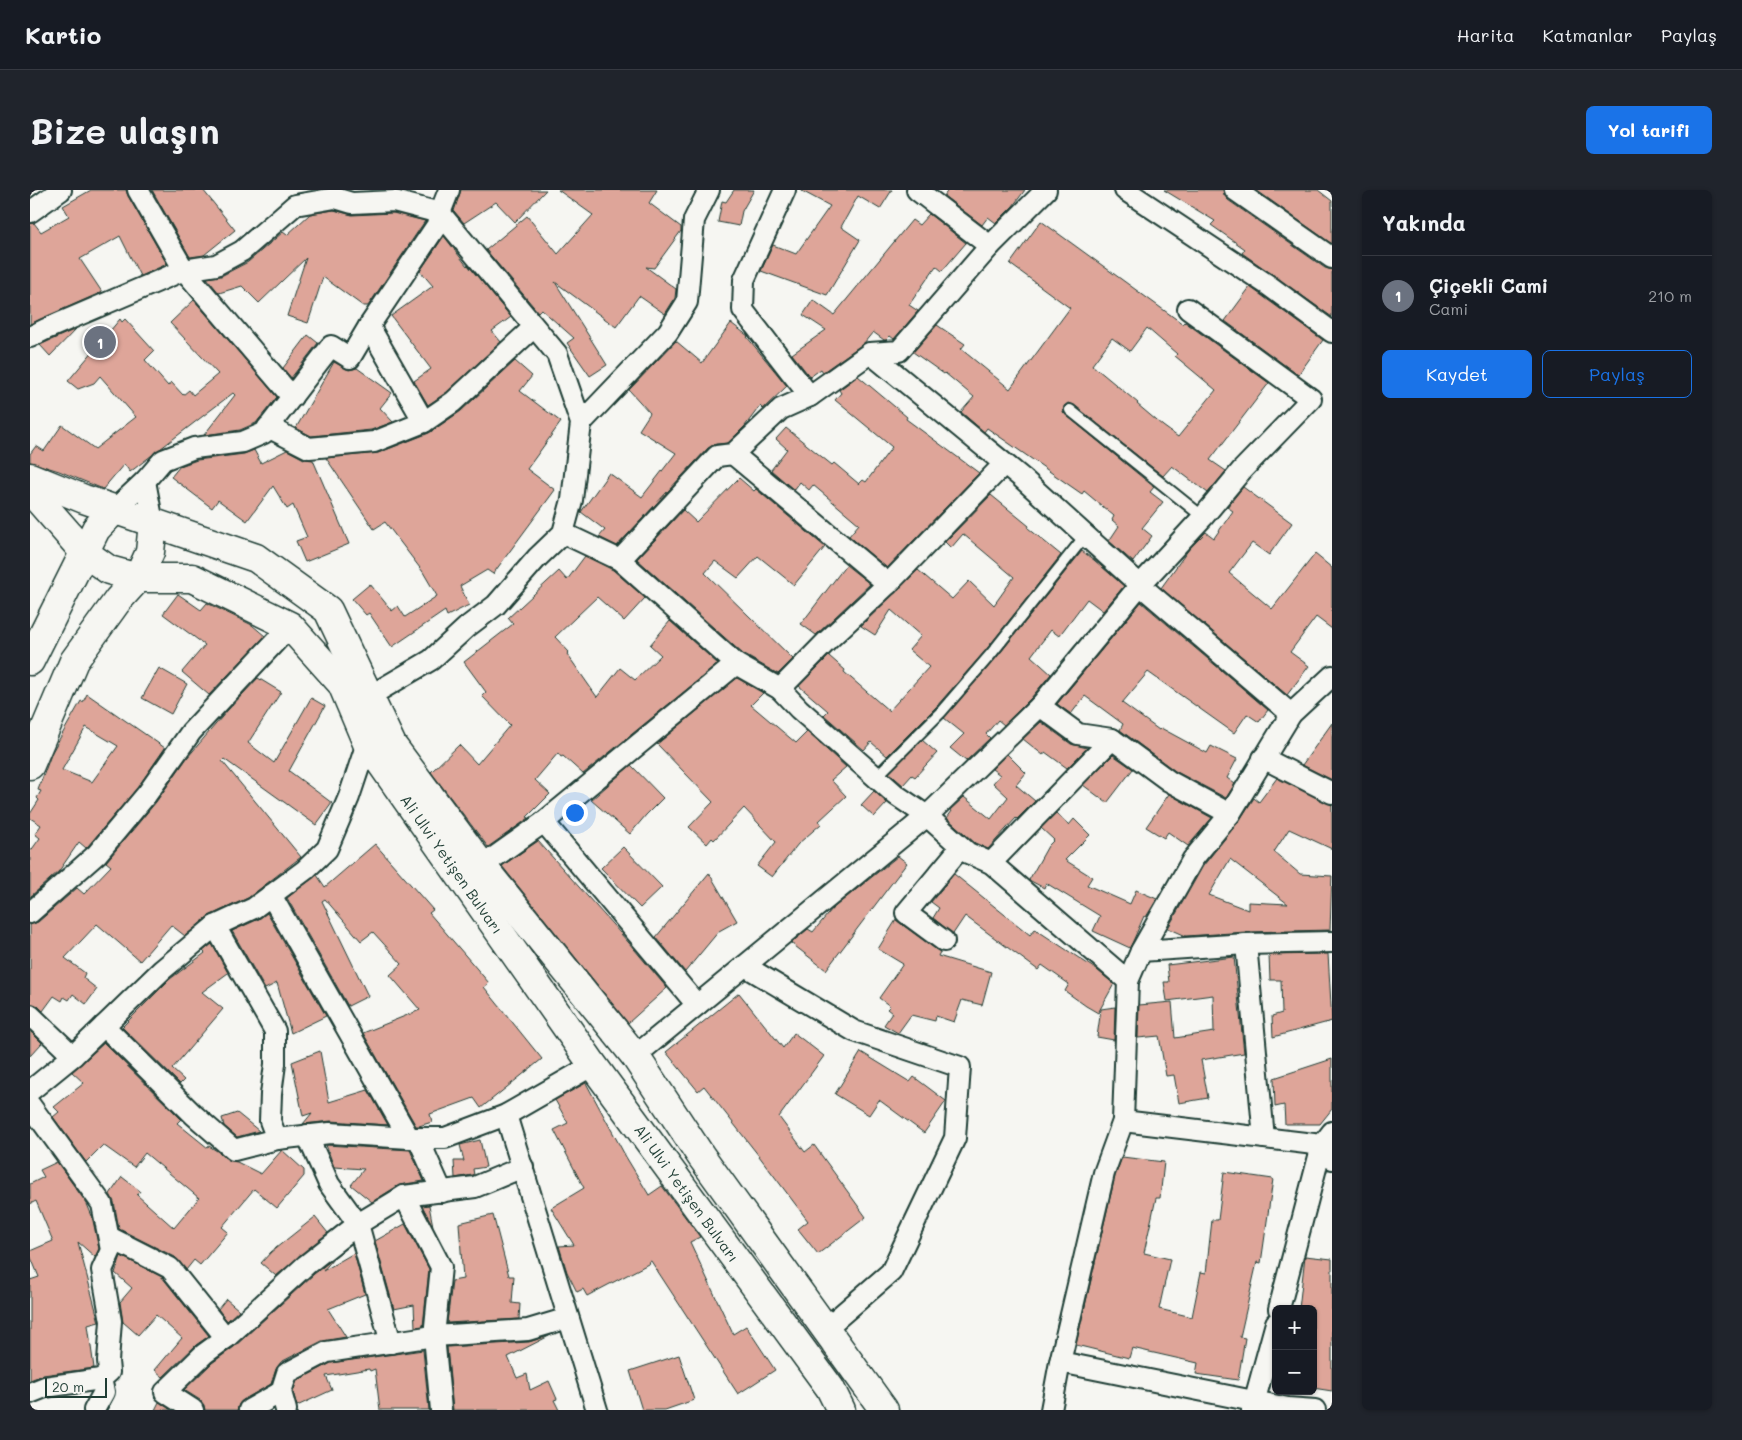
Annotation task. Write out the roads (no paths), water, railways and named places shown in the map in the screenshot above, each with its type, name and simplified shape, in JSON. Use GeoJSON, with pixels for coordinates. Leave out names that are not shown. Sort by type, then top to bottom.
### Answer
{"type":"FeatureCollection","features":[{"type":"Feature","properties":{"kind":"main road"},"geometry":{"type":"LineString","coordinates":[[30,476],[114,510],[256,558],[328,610],[392,744],[482,866],[635,1056],[701,1156],[884,1410]]}},
{"type":"Feature","properties":{"kind":"main road"},"geometry":{"type":"LineString","coordinates":[[30,490],[85,553],[109,570],[138,578]]}},
{"type":"Feature","properties":{"kind":"main road"},"geometry":{"type":"LineString","coordinates":[[30,661],[96,529],[114,510]]}},
{"type":"Feature","properties":{"kind":"main road"},"geometry":{"type":"LineString","coordinates":[[30,765],[74,661],[118,600],[138,578],[150,552],[154,523]]}},
{"type":"Feature","properties":{"kind":"main road","name":"Ali Ulvi Yetişen Bulvarı"},"geometry":{"type":"LineString","coordinates":[[138,578],[192,578],[290,626],[342,684],[367,743],[593,1065],[830,1388],[841,1410]]}},
{"type":"Feature","properties":{"kind":"street"},"geometry":{"type":"LineString","coordinates":[[30,212],[61,190]]}},
{"type":"Feature","properties":{"kind":"street"},"geometry":{"type":"LineString","coordinates":[[138,190],[184,270],[292,397]]}},
{"type":"Feature","properties":{"kind":"street"},"geometry":{"type":"LineString","coordinates":[[114,510],[145,481],[163,460],[194,448],[244,442],[264,433],[332,346],[350,358],[369,326],[437,225],[449,190]]}},
{"type":"Feature","properties":{"kind":"street"},"geometry":{"type":"LineString","coordinates":[[581,423],[668,332],[687,302],[694,220],[709,190]]}},
{"type":"Feature","properties":{"kind":"street"},"geometry":{"type":"LineString","coordinates":[[785,190],[744,280],[743,310],[810,396]]}},
{"type":"Feature","properties":{"kind":"street"},"geometry":{"type":"LineString","coordinates":[[917,190],[990,246]]}},
{"type":"Feature","properties":{"kind":"street"},"geometry":{"type":"LineString","coordinates":[[620,560],[717,456],[733,454],[780,409],[810,396],[870,353],[898,351],[990,246],[1046,190]]}},
{"type":"Feature","properties":{"kind":"street"},"geometry":{"type":"LineString","coordinates":[[1125,190],[1268,285],[1332,332]]}},
{"type":"Feature","properties":{"kind":"street"},"geometry":{"type":"LineString","coordinates":[[1235,190],[1332,258]]}},
{"type":"Feature","properties":{"kind":"street"},"geometry":{"type":"LineString","coordinates":[[30,337],[184,270],[216,265],[242,251],[295,205],[334,194],[352,203],[394,201],[440,213],[556,354],[581,423],[572,500],[563,533],[537,558],[496,605],[467,627],[431,660],[368,697]]}},
{"type":"Feature","properties":{"kind":"street"},"geometry":{"type":"LineString","coordinates":[[635,1056],[927,816],[1040,706],[1140,585],[1203,517],[1242,470],[1311,399],[1188,309]]}},
{"type":"Feature","properties":{"kind":"street"},"geometry":{"type":"LineString","coordinates":[[369,326],[424,422]]}},
{"type":"Feature","properties":{"kind":"street"},"geometry":{"type":"LineString","coordinates":[[268,427],[309,448],[374,442],[424,422],[454,402],[534,327]]}},
{"type":"Feature","properties":{"kind":"street"},"geometry":{"type":"LineString","coordinates":[[870,353],[1004,464],[1140,585],[1291,714]]}},
{"type":"Feature","properties":{"kind":"street"},"geometry":{"type":"LineString","coordinates":[[733,454],[888,584]]}},
{"type":"Feature","properties":{"kind":"street"},"geometry":{"type":"LineString","coordinates":[[780,689],[828,640],[888,584],[1004,464]]}},
{"type":"Feature","properties":{"kind":"street"},"geometry":{"type":"LineString","coordinates":[[145,481],[154,523]]}},
{"type":"Feature","properties":{"kind":"street"},"geometry":{"type":"LineString","coordinates":[[563,533],[620,560],[736,664],[780,689],[799,710],[896,795],[927,816],[968,853],[991,863],[1128,981]]}},
{"type":"Feature","properties":{"kind":"street"},"geometry":{"type":"LineString","coordinates":[[30,913],[97,854],[147,794],[191,732],[290,626]]}},
{"type":"Feature","properties":{"kind":"street"},"geometry":{"type":"LineString","coordinates":[[482,866],[544,822],[736,664]]}},
{"type":"Feature","properties":{"kind":"street"},"geometry":{"type":"LineString","coordinates":[[1051,1410],[1060,1362],[1104,1173],[1123,1121],[1128,981],[1142,951],[1193,859],[1230,814],[1291,714],[1332,676]]}},
{"type":"Feature","properties":{"kind":"street"},"geometry":{"type":"LineString","coordinates":[[1040,706],[1078,734],[1112,739],[1168,781],[1230,814]]}},
{"type":"Feature","properties":{"kind":"street"},"geometry":{"type":"LineString","coordinates":[[991,863],[1112,739]]}},
{"type":"Feature","properties":{"kind":"street"},"geometry":{"type":"LineString","coordinates":[[30,1091],[73,1056],[162,970],[215,926],[254,908],[305,870],[327,849],[349,797],[367,743]]}},
{"type":"Feature","properties":{"kind":"street"},"geometry":{"type":"LineString","coordinates":[[1263,758],[1332,793]]}},
{"type":"Feature","properties":{"kind":"street"},"geometry":{"type":"LineString","coordinates":[[544,822],[698,1005]]}},
{"type":"Feature","properties":{"kind":"street"},"geometry":{"type":"LineString","coordinates":[[944,941],[906,913],[961,847]]}},
{"type":"Feature","properties":{"kind":"street"},"geometry":{"type":"LineString","coordinates":[[271,895],[413,1138],[442,1192]]}},
{"type":"Feature","properties":{"kind":"street"},"geometry":{"type":"LineString","coordinates":[[215,926],[275,1031],[275,1064],[270,1121],[277,1138]]}},
{"type":"Feature","properties":{"kind":"street"},"geometry":{"type":"LineString","coordinates":[[1142,951],[1246,944],[1332,942]]}},
{"type":"Feature","properties":{"kind":"street"},"geometry":{"type":"LineString","coordinates":[[1246,944],[1264,1138]]}},
{"type":"Feature","properties":{"kind":"street"},"geometry":{"type":"LineString","coordinates":[[745,966],[854,1031],[960,1067],[955,1138],[891,1272],[825,1329]]}},
{"type":"Feature","properties":{"kind":"street"},"geometry":{"type":"LineString","coordinates":[[30,1014],[73,1056]]}},
{"type":"Feature","properties":{"kind":"street"},"geometry":{"type":"LineString","coordinates":[[104,1026],[194,1115],[234,1150],[277,1138],[330,1133],[446,1138],[506,1115],[593,1065]]}},
{"type":"Feature","properties":{"kind":"street"},"geometry":{"type":"LineString","coordinates":[[30,1105],[102,1204],[111,1250],[102,1270],[111,1321],[109,1372],[101,1379],[45,1387],[30,1393]]}},
{"type":"Feature","properties":{"kind":"street"},"geometry":{"type":"LineString","coordinates":[[506,1115],[597,1410]]}},
{"type":"Feature","properties":{"kind":"street"},"geometry":{"type":"LineString","coordinates":[[1123,1121],[1329,1145],[1280,1305]]}},
{"type":"Feature","properties":{"kind":"street"},"geometry":{"type":"LineString","coordinates":[[307,1136],[329,1184],[358,1224],[391,1343]]}},
{"type":"Feature","properties":{"kind":"street"},"geometry":{"type":"LineString","coordinates":[[193,1410],[165,1392],[204,1354],[226,1338],[306,1265],[358,1224],[404,1196],[475,1187],[523,1167]]}},
{"type":"Feature","properties":{"kind":"street"},"geometry":{"type":"LineString","coordinates":[[404,1196],[441,1267],[434,1336],[441,1410]]}},
{"type":"Feature","properties":{"kind":"street"},"geometry":{"type":"LineString","coordinates":[[109,1237],[170,1268],[226,1338]]}},
{"type":"Feature","properties":{"kind":"street"},"geometry":{"type":"LineString","coordinates":[[249,1410],[283,1401],[287,1373],[327,1352],[434,1336],[528,1330],[568,1318]]}},
{"type":"Feature","properties":{"kind":"street"},"geometry":{"type":"LineString","coordinates":[[1254,1406],[1272,1338]]}},
{"type":"Feature","properties":{"kind":"street"},"geometry":{"type":"LineString","coordinates":[[1060,1362],[1254,1406],[1315,1410]]}},
{"type":"Feature","properties":{"kind":"street"},"geometry":{"type":"LineString","coordinates":[[94,1410],[104,1392],[101,1379]]}},
{"type":"Feature","properties":{"kind":"street"},"geometry":{"type":"LineString","coordinates":[[1037,1410],[1056,1387]]}},
{"type":"Feature","properties":{"kind":"lane"},"geometry":{"type":"LineString","coordinates":[[1070,410],[1203,517]]}},
{"type":"Feature","properties":{"kind":"lane"},"geometry":{"type":"LineString","coordinates":[[876,777],[941,712],[991,654],[1085,536]]}},
{"type":"Feature","properties":{"kind":"place","name":"Çiçekli Cami"},"geometry":{"type":"Point","coordinates":[100,342]}}]}
